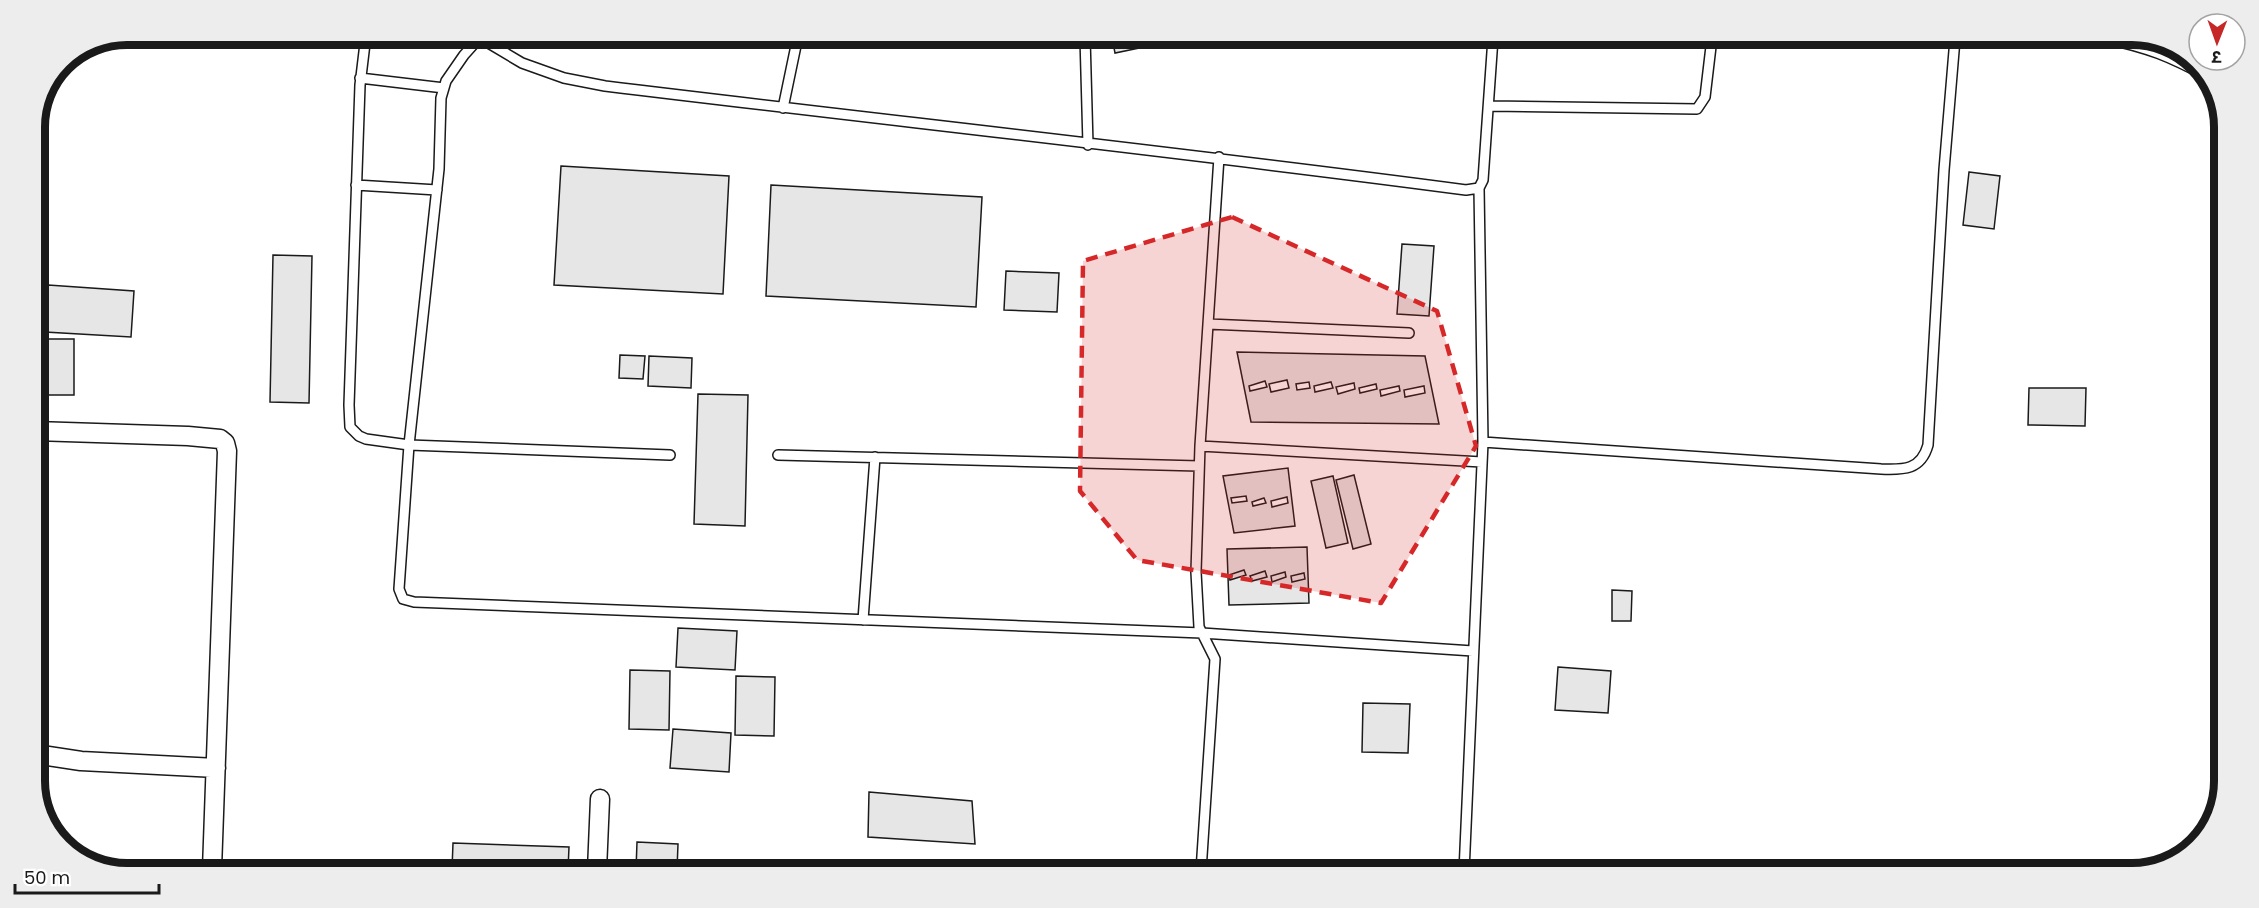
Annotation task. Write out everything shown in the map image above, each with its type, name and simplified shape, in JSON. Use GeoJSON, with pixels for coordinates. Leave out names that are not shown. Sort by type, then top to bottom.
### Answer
{"type":"FeatureCollection","features":[{"type":"Feature","properties":{"kind":"street"},"geometry":{"type":"LineString","coordinates":[[45,431],[188,436],[220,439],[225,443],[227,451],[212,863]]}},
{"type":"Feature","properties":{"kind":"street"},"geometry":{"type":"LineString","coordinates":[[45,756],[81,761],[216,768]]}},
{"type":"Feature","properties":{"kind":"street"},"geometry":{"type":"LineString","coordinates":[[597,863],[600,799]]}},
{"type":"Feature","properties":{"kind":"lane"},"geometry":{"type":"LineString","coordinates":[[365,45],[360,78],[356,185],[349,422],[353,431],[366,439],[409,445],[670,454]]}},
{"type":"Feature","properties":{"kind":"lane"},"geometry":{"type":"LineString","coordinates":[[471,45],[444,88],[440,110],[437,190],[409,445],[399,589],[404,599],[414,602],[1202,633],[1473,651]]}},
{"type":"Feature","properties":{"kind":"lane"},"geometry":{"type":"LineString","coordinates":[[493,45],[522,63],[564,78],[605,86],[1088,145],[1220,157],[1466,190],[1479,188]]}},
{"type":"Feature","properties":{"kind":"lane"},"geometry":{"type":"LineString","coordinates":[[783,108],[796,45]]}},
{"type":"Feature","properties":{"kind":"lane"},"geometry":{"type":"LineString","coordinates":[[1085,45],[1088,145]]}},
{"type":"Feature","properties":{"kind":"lane"},"geometry":{"type":"LineString","coordinates":[[1464,863],[1483,441],[1479,188],[1483,180],[1493,45]]}},
{"type":"Feature","properties":{"kind":"lane"},"geometry":{"type":"LineString","coordinates":[[1490,106],[1697,109],[1705,97],[1711,45]]}},
{"type":"Feature","properties":{"kind":"lane"},"geometry":{"type":"LineString","coordinates":[[1483,441],[1881,469],[1904,468],[1918,464],[1924,457],[1928,446],[1944,170],[1954,45]]}},
{"type":"Feature","properties":{"kind":"lane"},"geometry":{"type":"LineString","coordinates":[[2131,45],[2172,57],[2184,64]]}},
{"type":"Feature","properties":{"kind":"lane"},"geometry":{"type":"LineString","coordinates":[[360,78],[444,88]]}},
{"type":"Feature","properties":{"kind":"lane"},"geometry":{"type":"LineString","coordinates":[[1202,863],[1215,659],[1202,633],[1197,616],[1196,572],[1200,447],[1220,157]]}},
{"type":"Feature","properties":{"kind":"lane"},"geometry":{"type":"LineString","coordinates":[[356,185],[437,190]]}},
{"type":"Feature","properties":{"kind":"lane"},"geometry":{"type":"LineString","coordinates":[[1208,324],[1409,333]]}},
{"type":"Feature","properties":{"kind":"lane"},"geometry":{"type":"LineString","coordinates":[[1200,447],[1482,462]]}},
{"type":"Feature","properties":{"kind":"lane"},"geometry":{"type":"LineString","coordinates":[[778,455],[1199,466]]}},
{"type":"Feature","properties":{"kind":"lane"},"geometry":{"type":"LineString","coordinates":[[863,620],[875,457]]}},
{"type":"Feature","properties":{"kind":"highlighted area"},"geometry":{"type":"Polygon","coordinates":[[[1232,217],[1437,311],[1476,446],[1381,603],[1137,560],[1080,491],[1083,261],[1232,217]]]}},
{"type":"Feature","properties":{"kind":"building"},"geometry":{"type":"Polygon","coordinates":[[[1114,45],[1154,45],[1115,53],[1114,45]]]}},
{"type":"Feature","properties":{"kind":"building"},"geometry":{"type":"Polygon","coordinates":[[[561,166],[729,176],[723,294],[554,285],[561,166]]]}},
{"type":"Feature","properties":{"kind":"building"},"geometry":{"type":"Polygon","coordinates":[[[1969,172],[2000,176],[1994,229],[1963,225],[1969,172]]]}},
{"type":"Feature","properties":{"kind":"building"},"geometry":{"type":"Polygon","coordinates":[[[771,185],[982,197],[976,307],[766,296],[771,185]]]}},
{"type":"Feature","properties":{"kind":"building"},"geometry":{"type":"Polygon","coordinates":[[[1402,244],[1434,246],[1429,316],[1397,314],[1402,244]]]}},
{"type":"Feature","properties":{"kind":"building"},"geometry":{"type":"Polygon","coordinates":[[[273,255],[312,256],[309,403],[270,402],[273,255]]]}},
{"type":"Feature","properties":{"kind":"building"},"geometry":{"type":"Polygon","coordinates":[[[1006,271],[1059,273],[1057,312],[1004,310],[1006,271]]]}},
{"type":"Feature","properties":{"kind":"building"},"geometry":{"type":"Polygon","coordinates":[[[48,285],[134,291],[131,337],[45,332],[48,285]]]}},
{"type":"Feature","properties":{"kind":"building"},"geometry":{"type":"Polygon","coordinates":[[[45,339],[74,339],[74,395],[45,395],[45,339]]]}},
{"type":"Feature","properties":{"kind":"building"},"geometry":{"type":"Polygon","coordinates":[[[1237,352],[1425,356],[1439,424],[1251,422],[1237,352]],[[1287,380],[1269,384],[1271,392],[1289,388],[1287,380]],[[1265,381],[1249,386],[1250,391],[1267,387],[1265,381]],[[1309,382],[1296,384],[1297,390],[1310,388],[1309,382]],[[1331,382],[1314,386],[1315,392],[1333,388],[1331,382]],[[1354,383],[1336,387],[1338,394],[1355,389],[1354,383]],[[1376,384],[1359,388],[1360,393],[1377,389],[1376,384]],[[1399,386],[1380,390],[1381,396],[1400,391],[1399,386]],[[1424,386],[1404,390],[1405,397],[1425,393],[1424,386]]]}},
{"type":"Feature","properties":{"kind":"building"},"geometry":{"type":"Polygon","coordinates":[[[620,355],[645,356],[643,379],[619,378],[620,355]]]}},
{"type":"Feature","properties":{"kind":"building"},"geometry":{"type":"Polygon","coordinates":[[[649,356],[692,358],[691,388],[648,386],[649,356]]]}},
{"type":"Feature","properties":{"kind":"building"},"geometry":{"type":"Polygon","coordinates":[[[2029,388],[2086,388],[2085,426],[2028,425],[2029,388]]]}},
{"type":"Feature","properties":{"kind":"building"},"geometry":{"type":"Polygon","coordinates":[[[698,394],[748,395],[745,526],[694,524],[698,394]]]}},
{"type":"Feature","properties":{"kind":"building"},"geometry":{"type":"Polygon","coordinates":[[[1288,468],[1295,526],[1234,533],[1223,476],[1288,468]],[[1246,496],[1231,498],[1232,503],[1247,501],[1246,496]],[[1287,497],[1271,501],[1272,507],[1288,503],[1287,497]],[[1264,498],[1252,502],[1253,506],[1266,503],[1264,498]]]}},
{"type":"Feature","properties":{"kind":"building"},"geometry":{"type":"Polygon","coordinates":[[[1354,475],[1371,544],[1353,549],[1336,480],[1354,475]]]}},
{"type":"Feature","properties":{"kind":"building"},"geometry":{"type":"Polygon","coordinates":[[[1333,476],[1348,543],[1326,548],[1311,481],[1333,476]]]}},
{"type":"Feature","properties":{"kind":"building"},"geometry":{"type":"Polygon","coordinates":[[[1307,547],[1309,603],[1229,605],[1227,549],[1307,547]],[[1244,570],[1229,575],[1230,580],[1246,575],[1244,570]],[[1265,571],[1250,576],[1252,581],[1267,577],[1265,571]],[[1285,572],[1271,576],[1272,582],[1286,577],[1285,572]],[[1304,573],[1291,576],[1292,582],[1305,579],[1304,573]]]}},
{"type":"Feature","properties":{"kind":"building"},"geometry":{"type":"Polygon","coordinates":[[[1244,570],[1246,575],[1230,580],[1229,575],[1244,570]]]}},
{"type":"Feature","properties":{"kind":"building"},"geometry":{"type":"Polygon","coordinates":[[[1265,571],[1267,577],[1252,581],[1250,576],[1265,571]]]}},
{"type":"Feature","properties":{"kind":"building"},"geometry":{"type":"Polygon","coordinates":[[[1285,572],[1286,577],[1272,582],[1271,576],[1285,572]]]}},
{"type":"Feature","properties":{"kind":"building"},"geometry":{"type":"Polygon","coordinates":[[[1304,573],[1305,579],[1292,582],[1291,576],[1304,573]]]}},
{"type":"Feature","properties":{"kind":"building"},"geometry":{"type":"Polygon","coordinates":[[[1612,590],[1632,591],[1631,621],[1612,621],[1612,590]]]}},
{"type":"Feature","properties":{"kind":"building"},"geometry":{"type":"Polygon","coordinates":[[[678,628],[737,631],[735,670],[676,667],[678,628]]]}},
{"type":"Feature","properties":{"kind":"building"},"geometry":{"type":"Polygon","coordinates":[[[1558,667],[1611,671],[1608,713],[1555,710],[1558,667]]]}},
{"type":"Feature","properties":{"kind":"building"},"geometry":{"type":"Polygon","coordinates":[[[630,670],[670,671],[669,730],[629,729],[630,670]]]}},
{"type":"Feature","properties":{"kind":"building"},"geometry":{"type":"Polygon","coordinates":[[[736,676],[775,677],[774,736],[735,735],[736,676]]]}},
{"type":"Feature","properties":{"kind":"building"},"geometry":{"type":"Polygon","coordinates":[[[1363,703],[1410,704],[1408,753],[1362,752],[1363,703]]]}},
{"type":"Feature","properties":{"kind":"building"},"geometry":{"type":"Polygon","coordinates":[[[673,729],[731,733],[729,772],[670,768],[673,729]]]}},
{"type":"Feature","properties":{"kind":"building"},"geometry":{"type":"Polygon","coordinates":[[[869,792],[972,801],[975,844],[868,837],[869,792]]]}},
{"type":"Feature","properties":{"kind":"building"},"geometry":{"type":"Polygon","coordinates":[[[637,842],[678,844],[677,863],[636,863],[637,842]]]}},
{"type":"Feature","properties":{"kind":"building"},"geometry":{"type":"Polygon","coordinates":[[[453,843],[569,847],[568,863],[452,863],[453,843]]]}}]}
